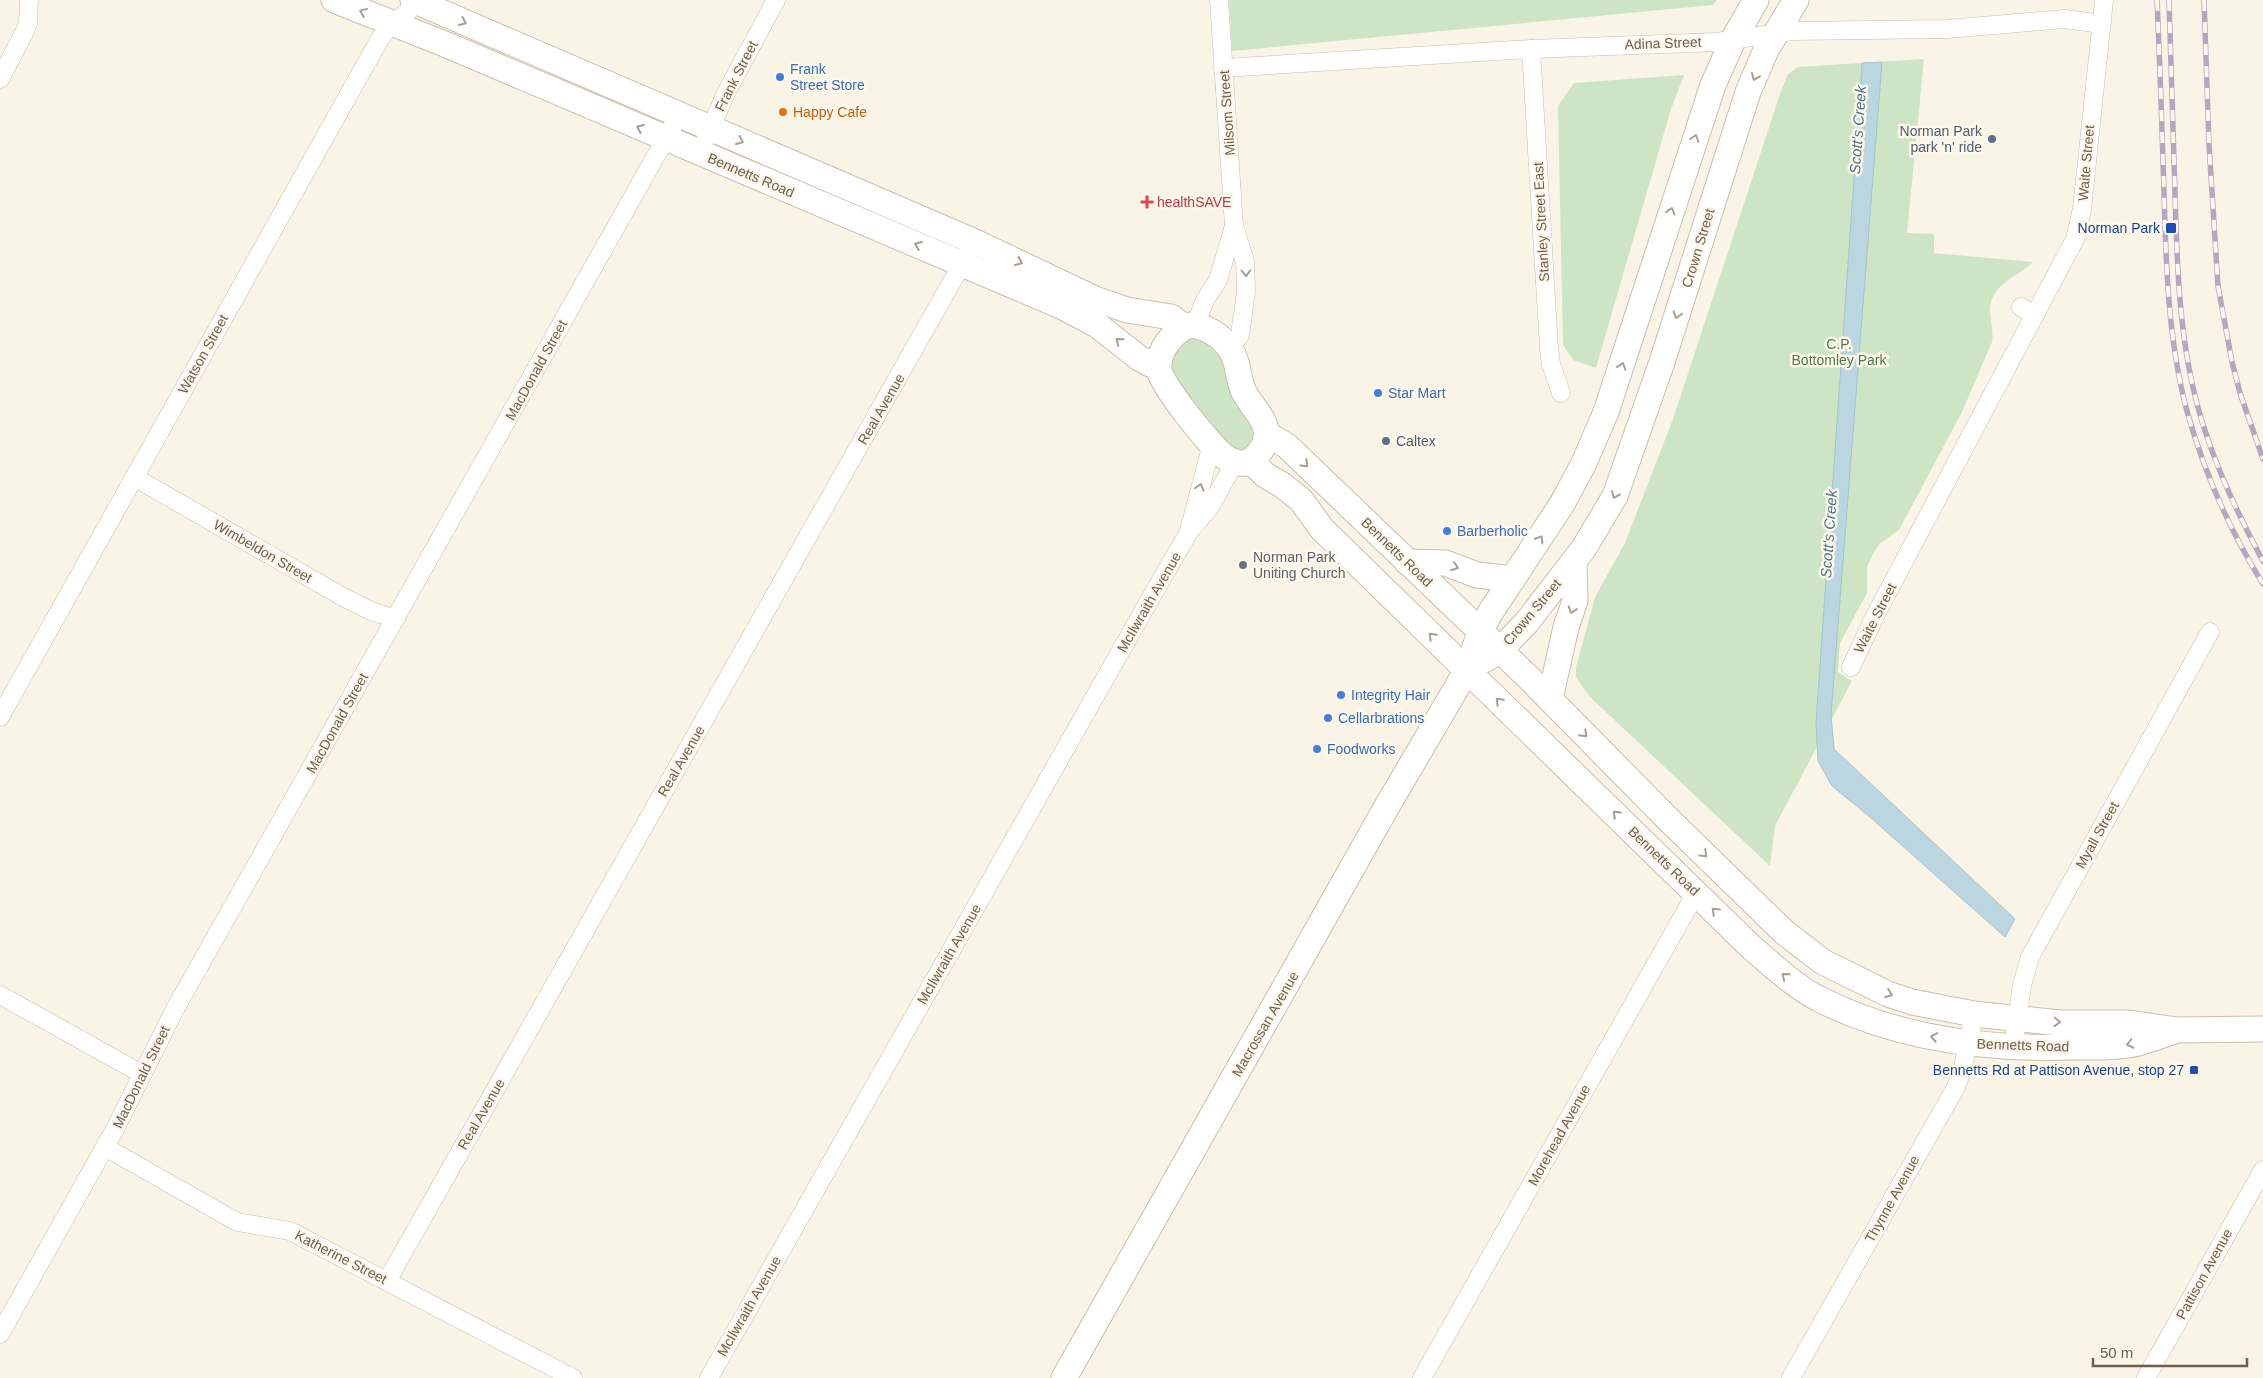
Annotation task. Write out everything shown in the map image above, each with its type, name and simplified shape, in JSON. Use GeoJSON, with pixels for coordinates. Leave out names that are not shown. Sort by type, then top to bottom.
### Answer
{"type":"FeatureCollection","features":[{"type":"Feature","properties":{"kind":"main road","name":"Bennetts Road"},"geometry":{"type":"LineString","coordinates":[[334,0],[447,45],[963,264],[1080,315],[1115,338],[1139,358],[1158,368],[1163,383],[1212,444],[1224,456],[1243,462],[1282,485],[1301,500],[1322,529],[1696,892],[1786,978],[1818,998],[1857,1016],[1885,1025],[1968,1044],[2013,1048],[2128,1045],[2177,1030]]}},
{"type":"Feature","properties":{"kind":"main road","name":"Crown Street"},"geometry":{"type":"LineString","coordinates":[[1467,670],[1480,633],[1490,613],[1562,504],[1583,465],[1606,412],[1720,65],[1756,0]]}},
{"type":"Feature","properties":{"kind":"main road","name":"Crown Street"},"geometry":{"type":"LineString","coordinates":[[1467,670],[1499,651],[1518,632],[1574,562],[1606,513],[1623,477],[1662,362],[1742,110],[1761,63],[1796,0]]}},
{"type":"Feature","properties":{"kind":"main road","name":"Bennetts Road"},"geometry":{"type":"LineString","coordinates":[[418,1],[975,242],[1112,306],[1171,317],[1190,326],[1212,331],[1230,349]]}},
{"type":"Feature","properties":{"kind":"main road"},"geometry":{"type":"LineString","coordinates":[[1158,368],[1162,352],[1167,345],[1190,326]]}},
{"type":"Feature","properties":{"kind":"main road"},"geometry":{"type":"LineString","coordinates":[[1230,349],[1237,363],[1243,390],[1263,420],[1267,434],[1259,454],[1243,462]]}},
{"type":"Feature","properties":{"kind":"main road","name":"Bennetts Road"},"geometry":{"type":"LineString","coordinates":[[1267,434],[1287,446],[1550,699],[1669,820],[1804,949],[1845,975],[1888,994],[1912,1002],[2017,1020],[2060,1023],[2130,1023],[2177,1030],[2263,1029]]}},
{"type":"Feature","properties":{"kind":"main road"},"geometry":{"type":"LineString","coordinates":[[1407,562],[1445,563],[1477,575],[1513,579]]}},
{"type":"Feature","properties":{"kind":"main road"},"geometry":{"type":"LineString","coordinates":[[1550,699],[1566,628],[1575,601],[1574,562]]}},
{"type":"Feature","properties":{"kind":"main road","name":"Macrossan Avenue"},"geometry":{"type":"LineString","coordinates":[[1064,1378],[1386,808],[1467,670]]}},
{"type":"Feature","properties":{"kind":"street"},"geometry":{"type":"LineString","coordinates":[[0,79],[25,31],[29,0]]}},
{"type":"Feature","properties":{"kind":"street","name":"Frank Street"},"geometry":{"type":"LineString","coordinates":[[701,153],[726,93],[776,0]]}},
{"type":"Feature","properties":{"kind":"street","name":"Milsom Street"},"geometry":{"type":"LineString","coordinates":[[1219,0],[1234,226],[1245,261],[1246,291],[1240,335],[1230,349]]}},
{"type":"Feature","properties":{"kind":"street","name":"Waite Street"},"geometry":{"type":"LineString","coordinates":[[1851,667],[1895,566],[2028,312],[2067,257],[2079,224],[2104,0]]}},
{"type":"Feature","properties":{"kind":"street","name":"Watson Street"},"geometry":{"type":"LineString","coordinates":[[0,717],[377,44],[393,24],[418,1]]}},
{"type":"Feature","properties":{"kind":"street","name":"Adina Street"},"geometry":{"type":"LineString","coordinates":[[1223,68],[1531,49],[1733,40],[1776,33],[1947,29],[2065,19],[2102,24]]}},
{"type":"Feature","properties":{"kind":"street","name":"Stanley Street East"},"geometry":{"type":"LineString","coordinates":[[1531,49],[1548,350],[1561,393]]}},
{"type":"Feature","properties":{"kind":"street","name":"MacDonald Street"},"geometry":{"type":"LineString","coordinates":[[0,1334],[105,1147],[175,1009],[679,115]]}},
{"type":"Feature","properties":{"kind":"street","name":"Milsom Street"},"geometry":{"type":"LineString","coordinates":[[1190,326],[1218,280],[1234,226]]}},
{"type":"Feature","properties":{"kind":"street","name":"Real Avenue"},"geometry":{"type":"LineString","coordinates":[[387,1281],[975,242]]}},
{"type":"Feature","properties":{"kind":"street","name":"McIlwraith Avenue"},"geometry":{"type":"LineString","coordinates":[[1190,530],[1198,492],[1212,444]]}},
{"type":"Feature","properties":{"kind":"street","name":"McIlwraith Avenue"},"geometry":{"type":"LineString","coordinates":[[709,1378],[1190,530],[1210,507],[1243,462]]}},
{"type":"Feature","properties":{"kind":"street","name":"Wimbeldon Street"},"geometry":{"type":"LineString","coordinates":[[134,477],[343,597],[371,611],[396,619]]}},
{"type":"Feature","properties":{"kind":"street","name":"Myall Street"},"geometry":{"type":"LineString","coordinates":[[2013,1048],[2026,970],[2037,944],[2210,632]]}},
{"type":"Feature","properties":{"kind":"street","name":"Morehead Avenue"},"geometry":{"type":"LineString","coordinates":[[1422,1378],[1696,892]]}},
{"type":"Feature","properties":{"kind":"street"},"geometry":{"type":"LineString","coordinates":[[0,995],[142,1074]]}},
{"type":"Feature","properties":{"kind":"street","name":"Thynne Avenue"},"geometry":{"type":"LineString","coordinates":[[1791,1378],[1956,1087],[1963,1068],[1974,1014]]}},
{"type":"Feature","properties":{"kind":"street","name":"Katherine Street"},"geometry":{"type":"LineString","coordinates":[[105,1147],[237,1222],[290,1231],[574,1378]]}},
{"type":"Feature","properties":{"kind":"street","name":"Pattison Avenue"},"geometry":{"type":"LineString","coordinates":[[2146,1378],[2263,1170]]}},
{"type":"Feature","properties":{"kind":"green space"},"geometry":{"type":"Polygon","coordinates":[[[1229,0],[1717,0],[1713,5],[1232,51],[1229,0]]]}},
{"type":"Feature","properties":{"kind":"green space","name":"C.P. Bottomley Park"},"geometry":{"type":"Polygon","coordinates":[[[1924,59],[1907,233],[1934,234],[1934,253],[2033,262],[2005,282],[1991,301],[1992,342],[1962,412],[1899,530],[1879,544],[1867,567],[1867,593],[1840,643],[1838,672],[1852,681],[1775,826],[1770,866],[1589,696],[1576,677],[1576,667],[1595,597],[1625,543],[1673,419],[1788,74],[1798,67],[1924,59]]]}},
{"type":"Feature","properties":{"kind":"green space"},"geometry":{"type":"Polygon","coordinates":[[[1684,75],[1671,109],[1596,368],[1573,360],[1563,345],[1558,106],[1574,83],[1684,75]]]}},
{"type":"Feature","properties":{"kind":"green space"},"geometry":{"type":"Polygon","coordinates":[[[1197,338],[1210,342],[1223,360],[1227,376],[1255,430],[1253,442],[1242,451],[1227,447],[1171,373],[1173,351],[1184,341],[1197,338]]]}},
{"type":"Feature","properties":{"kind":"water","name":"Scott's Creek"},"geometry":{"type":"Polygon","coordinates":[[[1882,62],[1831,715],[1834,749],[2015,919],[2005,937],[1870,817],[1832,786],[1818,761],[1816,723],[1862,63],[1882,62]]]}},
{"type":"Feature","properties":{"kind":"railway"},"geometry":{"type":"LineString","coordinates":[[2157,0],[2167,275],[2176,357],[2187,411],[2201,456],[2229,522],[2263,584]]}},
{"type":"Feature","properties":{"kind":"railway"},"geometry":{"type":"LineString","coordinates":[[2169,0],[2177,248],[2180,303],[2187,357],[2199,411],[2219,469],[2244,525],[2263,561]]}},
{"type":"Feature","properties":{"kind":"railway"},"geometry":{"type":"LineString","coordinates":[[2204,0],[2209,145],[2218,286],[2232,362],[2240,393],[2263,459]]}},
{"type":"Feature","properties":{"kind":"place","name":"Frank Street Store"},"geometry":{"type":"Point","coordinates":[780,77]}},
{"type":"Feature","properties":{"kind":"place","name":"Happy Cafe"},"geometry":{"type":"Point","coordinates":[783,112]}},
{"type":"Feature","properties":{"kind":"place","name":"Norman Park park 'n' ride"},"geometry":{"type":"Point","coordinates":[1992,139]}},
{"type":"Feature","properties":{"kind":"place","name":"healthSAVE"},"geometry":{"type":"Point","coordinates":[1147,202]}},
{"type":"Feature","properties":{"kind":"place","name":"Norman Park"},"geometry":{"type":"Point","coordinates":[2171,228]}},
{"type":"Feature","properties":{"kind":"place","name":"Star Mart"},"geometry":{"type":"Point","coordinates":[1378,393]}},
{"type":"Feature","properties":{"kind":"place","name":"Caltex"},"geometry":{"type":"Point","coordinates":[1386,441]}},
{"type":"Feature","properties":{"kind":"place","name":"Barberholic"},"geometry":{"type":"Point","coordinates":[1447,531]}},
{"type":"Feature","properties":{"kind":"place","name":"Norman Park Uniting Church"},"geometry":{"type":"Point","coordinates":[1243,565]}},
{"type":"Feature","properties":{"kind":"place","name":"Integrity Hair"},"geometry":{"type":"Point","coordinates":[1341,695]}},
{"type":"Feature","properties":{"kind":"place","name":"Cellarbrations"},"geometry":{"type":"Point","coordinates":[1328,718]}},
{"type":"Feature","properties":{"kind":"place","name":"Foodworks"},"geometry":{"type":"Point","coordinates":[1317,749]}},
{"type":"Feature","properties":{"kind":"place","name":"Bennetts Rd at Pattison Avenue, stop 27"},"geometry":{"type":"Point","coordinates":[2194,1070]}}]}
